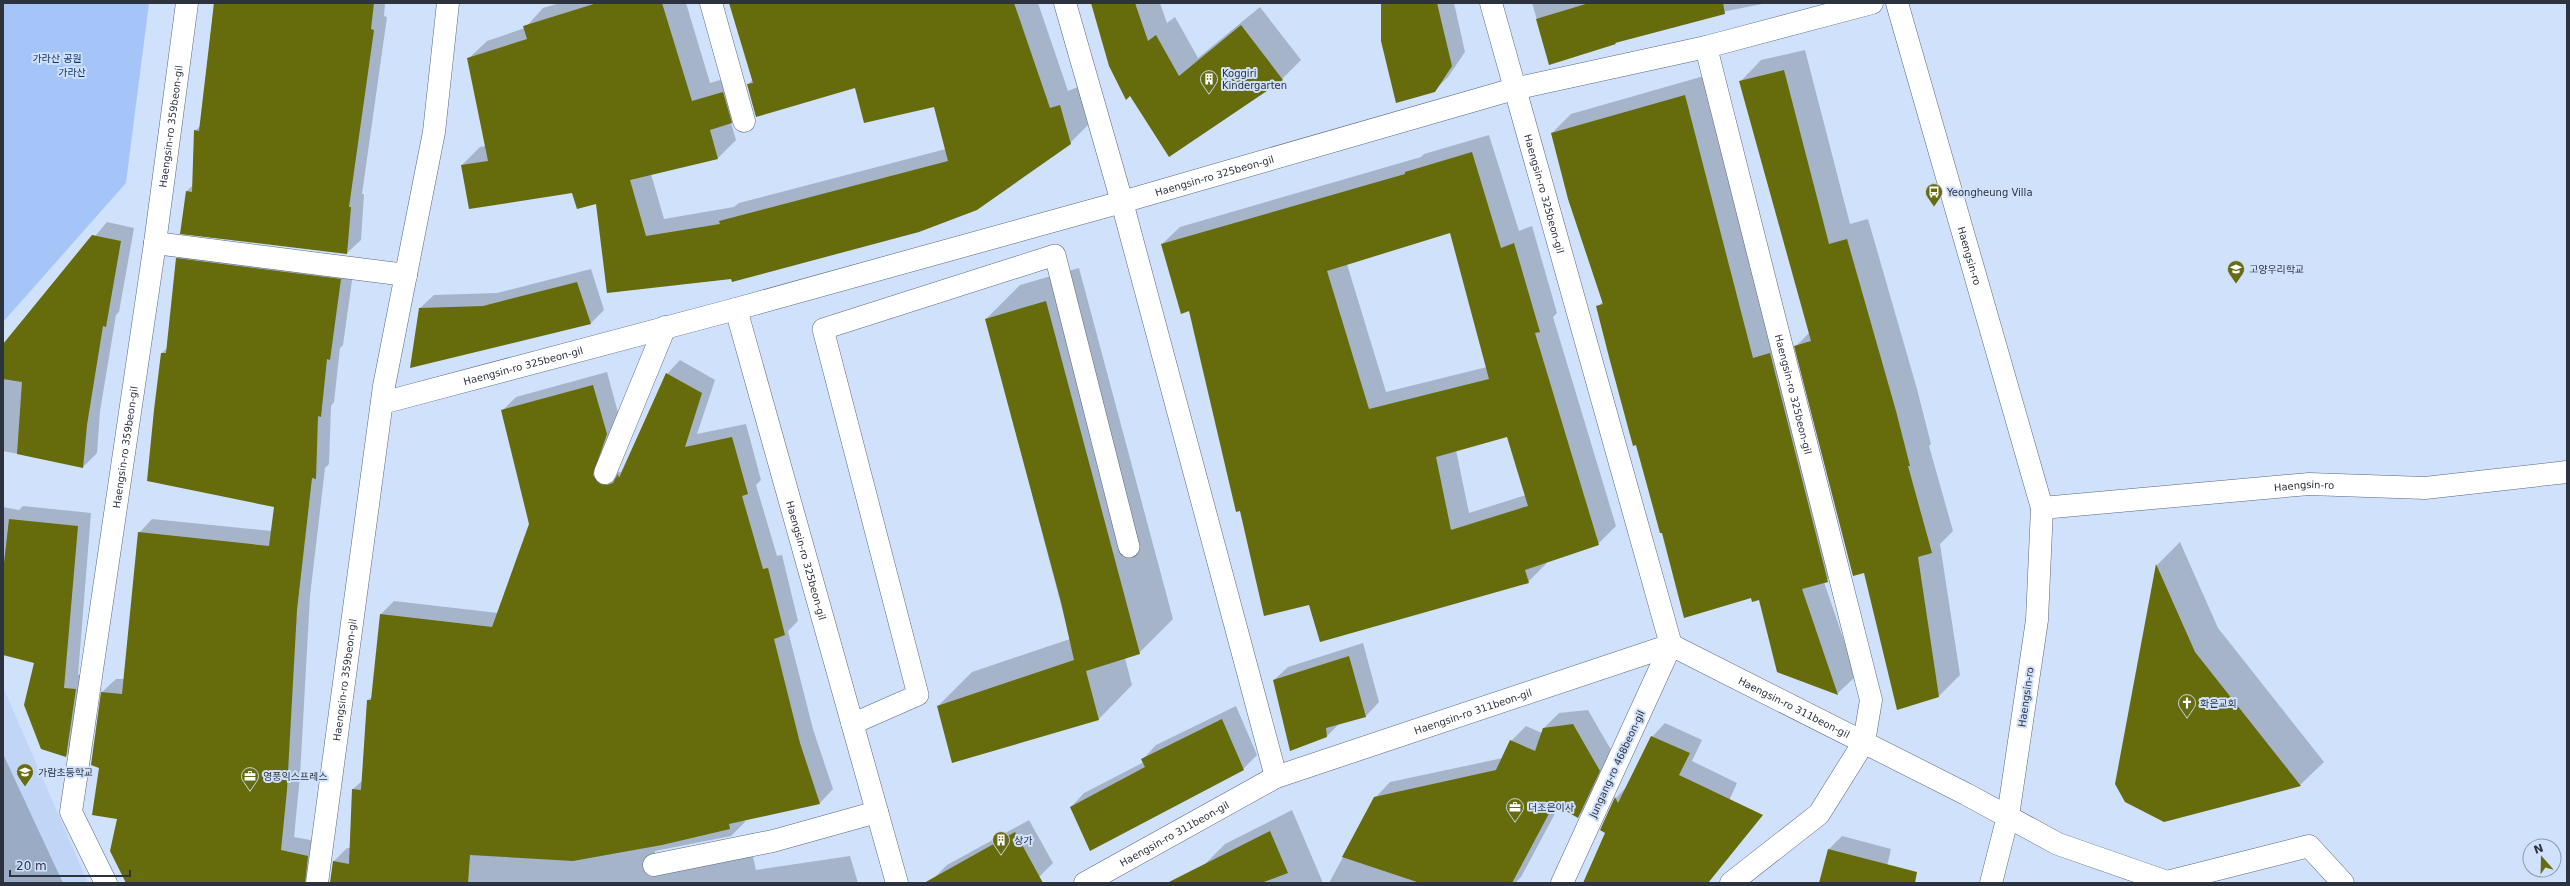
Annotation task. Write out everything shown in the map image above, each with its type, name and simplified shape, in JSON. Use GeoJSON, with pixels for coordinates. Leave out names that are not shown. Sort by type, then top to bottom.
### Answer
{"type":"FeatureCollection","features":[{"type":"Feature","properties":{"kind":"street","name":"Haengsin-ro 359beon-gil"},"geometry":{"type":"LineString","coordinates":[[106,883],[71,812],[155,243],[187,3]]}},
{"type":"Feature","properties":{"kind":"street","name":"Haengsin-ro 359beon-gil"},"geometry":{"type":"LineString","coordinates":[[317,883],[382,402],[434,132],[448,3]]}},
{"type":"Feature","properties":{"kind":"street"},"geometry":{"type":"LineString","coordinates":[[711,3],[744,121]]}},
{"type":"Feature","properties":{"kind":"street"},"geometry":{"type":"LineString","coordinates":[[1065,3],[1122,202],[1276,777]]}},
{"type":"Feature","properties":{"kind":"street","name":"Haengsin-ro 325beon-gil"},"geometry":{"type":"LineString","coordinates":[[1491,3],[1672,645]]}},
{"type":"Feature","properties":{"kind":"street","name":"Haengsin-ro 325beon-gil"},"geometry":{"type":"LineString","coordinates":[[382,402],[736,309],[1122,202],[1514,89],[1706,47],[1872,3]]}},
{"type":"Feature","properties":{"kind":"street","name":"Haengsin-ro"},"geometry":{"type":"LineString","coordinates":[[1897,3],[2042,508],[2037,620],[2008,816],[1991,883]]}},
{"type":"Feature","properties":{"kind":"street","name":"Haengsin-ro 325beon-gil"},"geometry":{"type":"LineString","coordinates":[[1706,47],[1871,700],[1864,742]]}},
{"type":"Feature","properties":{"kind":"street"},"geometry":{"type":"LineString","coordinates":[[155,243],[406,275]]}},
{"type":"Feature","properties":{"kind":"street","name":"Haengsin-ro 325beon-gil"},"geometry":{"type":"LineString","coordinates":[[736,309],[897,883]]}},
{"type":"Feature","properties":{"kind":"street"},"geometry":{"type":"LineString","coordinates":[[605,474],[665,327]]}},
{"type":"Feature","properties":{"kind":"street","name":"Haengsin-ro"},"geometry":{"type":"LineString","coordinates":[[2042,508],[2309,484],[2425,488],[2567,472]]}},
{"type":"Feature","properties":{"kind":"street","name":"Haengsin-ro 311beon-gil"},"geometry":{"type":"LineString","coordinates":[[1085,883],[1276,777],[1672,645],[2008,816],[2058,844],[2170,882]]}},
{"type":"Feature","properties":{"kind":"street","name":"Jungang-ro 468beon-gil"},"geometry":{"type":"LineString","coordinates":[[1562,883],[1672,645]]}},
{"type":"Feature","properties":{"kind":"street"},"geometry":{"type":"LineString","coordinates":[[1732,883],[1819,814],[1864,742]]}},
{"type":"Feature","properties":{"kind":"street"},"geometry":{"type":"LineString","coordinates":[[654,865],[773,841],[877,812]]}},
{"type":"Feature","properties":{"kind":"street"},"geometry":{"type":"LineString","coordinates":[[2170,882],[2309,846],[2343,883]]}},
{"type":"Feature","properties":{"kind":"lane"},"geometry":{"type":"LineString","coordinates":[[852,724],[918,695],[823,329],[1055,255],[1129,548]]}},
{"type":"Feature","properties":{"kind":"shaded area","name":"가람초등학교"},"geometry":{"type":"Polygon","coordinates":[[[4,689],[88,883],[3,883],[4,689]]]}},
{"type":"Feature","properties":{"kind":"green space","name":"가라산 공원"},"geometry":{"type":"Polygon","coordinates":[[[3,3],[149,3],[126,183],[3,322],[3,3]]]}},
{"type":"Feature","properties":{"kind":"building"},"geometry":{"type":"Polygon","coordinates":[[[214,3],[374,3],[371,29],[374,30],[349,207],[351,207],[347,254],[180,234],[186,191],[192,192],[194,130],[199,131],[214,3]]]}},
{"type":"Feature","properties":{"kind":"building"},"geometry":{"type":"Polygon","coordinates":[[[597,3],[662,3],[692,101],[723,92],[732,123],[710,130],[718,159],[630,180],[646,236],[720,224],[719,221],[948,161],[934,107],[864,123],[855,88],[756,117],[747,84],[753,83],[729,3],[1014,3],[1050,108],[1060,105],[1071,144],[977,210],[919,232],[732,282],[731,279],[607,293],[596,204],[577,209],[572,193],[469,209],[461,165],[488,161],[467,58],[527,39],[523,26],[597,3]]]}},
{"type":"Feature","properties":{"kind":"building","name":"Koggiri Kindergarten"},"geometry":{"type":"Polygon","coordinates":[[[1091,3],[1135,3],[1148,41],[1156,35],[1179,76],[1241,25],[1283,80],[1169,157],[1130,96],[1126,100],[1109,66],[1091,3]]]}},
{"type":"Feature","properties":{"kind":"building"},"geometry":{"type":"Polygon","coordinates":[[[1381,3],[1437,3],[1452,66],[1435,92],[1396,103],[1381,41],[1381,3]]]}},
{"type":"Feature","properties":{"kind":"building"},"geometry":{"type":"Polygon","coordinates":[[[1589,3],[1723,3],[1725,14],[1615,43],[1616,44],[1549,65],[1536,19],[1589,3]]]}},
{"type":"Feature","properties":{"kind":"building"},"geometry":{"type":"Polygon","coordinates":[[[1784,70],[1829,244],[1847,239],[1896,411],[1910,466],[1908,466],[1932,553],[1918,557],[1939,697],[1897,710],[1864,573],[1853,576],[1794,346],[1811,341],[1739,81],[1784,70]]]}},
{"type":"Feature","properties":{"kind":"building"},"geometry":{"type":"Polygon","coordinates":[[[1685,95],[1753,358],[1770,353],[1828,582],[1802,589],[1838,695],[1777,672],[1759,600],[1752,602],[1751,598],[1684,618],[1662,533],[1660,533],[1636,445],[1633,446],[1609,357],[1596,306],[1603,304],[1568,199],[1551,133],[1685,95]]]}},
{"type":"Feature","properties":{"kind":"building"},"geometry":{"type":"Polygon","coordinates":[[[1472,152],[1501,248],[1514,243],[1540,332],[1535,333],[1599,545],[1525,570],[1529,583],[1320,642],[1309,605],[1264,616],[1240,511],[1236,512],[1189,311],[1181,314],[1161,244],[1405,174],[1405,172],[1472,152]],[[1450,233],[1327,271],[1369,409],[1489,379],[1450,233]],[[1507,437],[1436,457],[1451,530],[1528,506],[1507,437]]]}},
{"type":"Feature","properties":{"kind":"building"},"geometry":{"type":"Polygon","coordinates":[[[92,235],[121,241],[106,327],[103,326],[87,425],[83,468],[17,454],[22,382],[3,379],[3,344],[92,235]]]}},
{"type":"Feature","properties":{"kind":"building"},"geometry":{"type":"Polygon","coordinates":[[[176,258],[341,279],[330,360],[327,359],[321,417],[318,416],[316,479],[312,478],[297,610],[287,790],[281,850],[308,856],[305,883],[126,883],[110,851],[117,819],[92,815],[99,768],[91,765],[101,692],[122,694],[138,532],[269,546],[274,507],[147,481],[161,353],[166,353],[176,258]]]}},
{"type":"Feature","properties":{"kind":"building"},"geometry":{"type":"Polygon","coordinates":[[[577,282],[591,324],[410,368],[419,308],[483,306],[577,282]]]}},
{"type":"Feature","properties":{"kind":"building"},"geometry":{"type":"Polygon","coordinates":[[[1046,301],[1140,654],[1086,671],[1099,720],[952,763],[937,706],[1074,660],[1061,602],[985,319],[1046,301]]]}},
{"type":"Feature","properties":{"kind":"building"},"geometry":{"type":"Polygon","coordinates":[[[666,373],[702,393],[685,447],[732,437],[748,494],[742,496],[763,569],[768,568],[785,635],[774,639],[800,743],[820,804],[729,824],[730,829],[662,845],[573,861],[470,855],[468,883],[330,883],[333,861],[349,864],[352,789],[361,790],[367,700],[371,700],[380,614],[492,627],[529,524],[501,410],[593,385],[607,434],[593,475],[600,484],[607,485],[613,483],[618,474],[619,478],[666,373]]]}},
{"type":"Feature","properties":{"kind":"building"},"geometry":{"type":"Polygon","coordinates":[[[9,519],[78,526],[64,688],[76,689],[66,757],[41,749],[24,705],[34,663],[3,655],[3,572],[9,519]]]}},
{"type":"Feature","properties":{"kind":"building","name":"화은교회"},"geometry":{"type":"Polygon","coordinates":[[[2156,564],[2195,652],[2301,786],[2164,822],[2125,802],[2115,784],[2156,564]]]}},
{"type":"Feature","properties":{"kind":"building"},"geometry":{"type":"Polygon","coordinates":[[[1349,656],[1366,717],[1326,728],[1327,737],[1290,751],[1273,680],[1349,656]]]}},
{"type":"Feature","properties":{"kind":"building"},"geometry":{"type":"Polygon","coordinates":[[[1222,719],[1244,770],[1090,851],[1070,807],[1145,767],[1141,759],[1222,719]]]}},
{"type":"Feature","properties":{"kind":"building"},"geometry":{"type":"Polygon","coordinates":[[[1573,724],[1600,771],[1578,818],[1554,804],[1512,883],[1420,883],[1342,857],[1374,797],[1496,770],[1510,740],[1535,751],[1543,728],[1573,724]]]}},
{"type":"Feature","properties":{"kind":"building"},"geometry":{"type":"Polygon","coordinates":[[[1651,736],[1690,753],[1679,775],[1763,815],[1708,883],[1583,883],[1605,833],[1600,830],[1615,797],[1618,803],[1651,736]]]}},
{"type":"Feature","properties":{"kind":"building"},"geometry":{"type":"Polygon","coordinates":[[[1270,831],[1288,873],[1261,883],[1167,883],[1270,831]]]}},
{"type":"Feature","properties":{"kind":"building","name":"상가"},"geometry":{"type":"Polygon","coordinates":[[[1015,832],[1043,883],[924,883],[1015,832]]]}},
{"type":"Feature","properties":{"kind":"building"},"geometry":{"type":"Polygon","coordinates":[[[1828,849],[1917,872],[1915,883],[1819,883],[1828,849]]]}},
{"type":"Feature","properties":{"kind":"place","name":"Koggiri Kindergarten"},"geometry":{"type":"Point","coordinates":[1209,94]}},
{"type":"Feature","properties":{"kind":"place","name":"Yeongheung Villa"},"geometry":{"type":"Point","coordinates":[1934,207]}},
{"type":"Feature","properties":{"kind":"place","name":"고양우리학교"},"geometry":{"type":"Point","coordinates":[2236,284]}},
{"type":"Feature","properties":{"kind":"place","name":"화은교회"},"geometry":{"type":"Point","coordinates":[2187,718]}},
{"type":"Feature","properties":{"kind":"place","name":"가람초등학교"},"geometry":{"type":"Point","coordinates":[25,787]}},
{"type":"Feature","properties":{"kind":"place","name":"영풍익스프레스"},"geometry":{"type":"Point","coordinates":[250,791]}},
{"type":"Feature","properties":{"kind":"place","name":"더조은이사"},"geometry":{"type":"Point","coordinates":[1515,822]}},
{"type":"Feature","properties":{"kind":"place","name":"상가"},"geometry":{"type":"Point","coordinates":[1001,855]}},
{"type":"Feature","properties":{"kind":"park label","name":"가라산"},"geometry":{"type":"Point","coordinates":[72,72]}}]}
